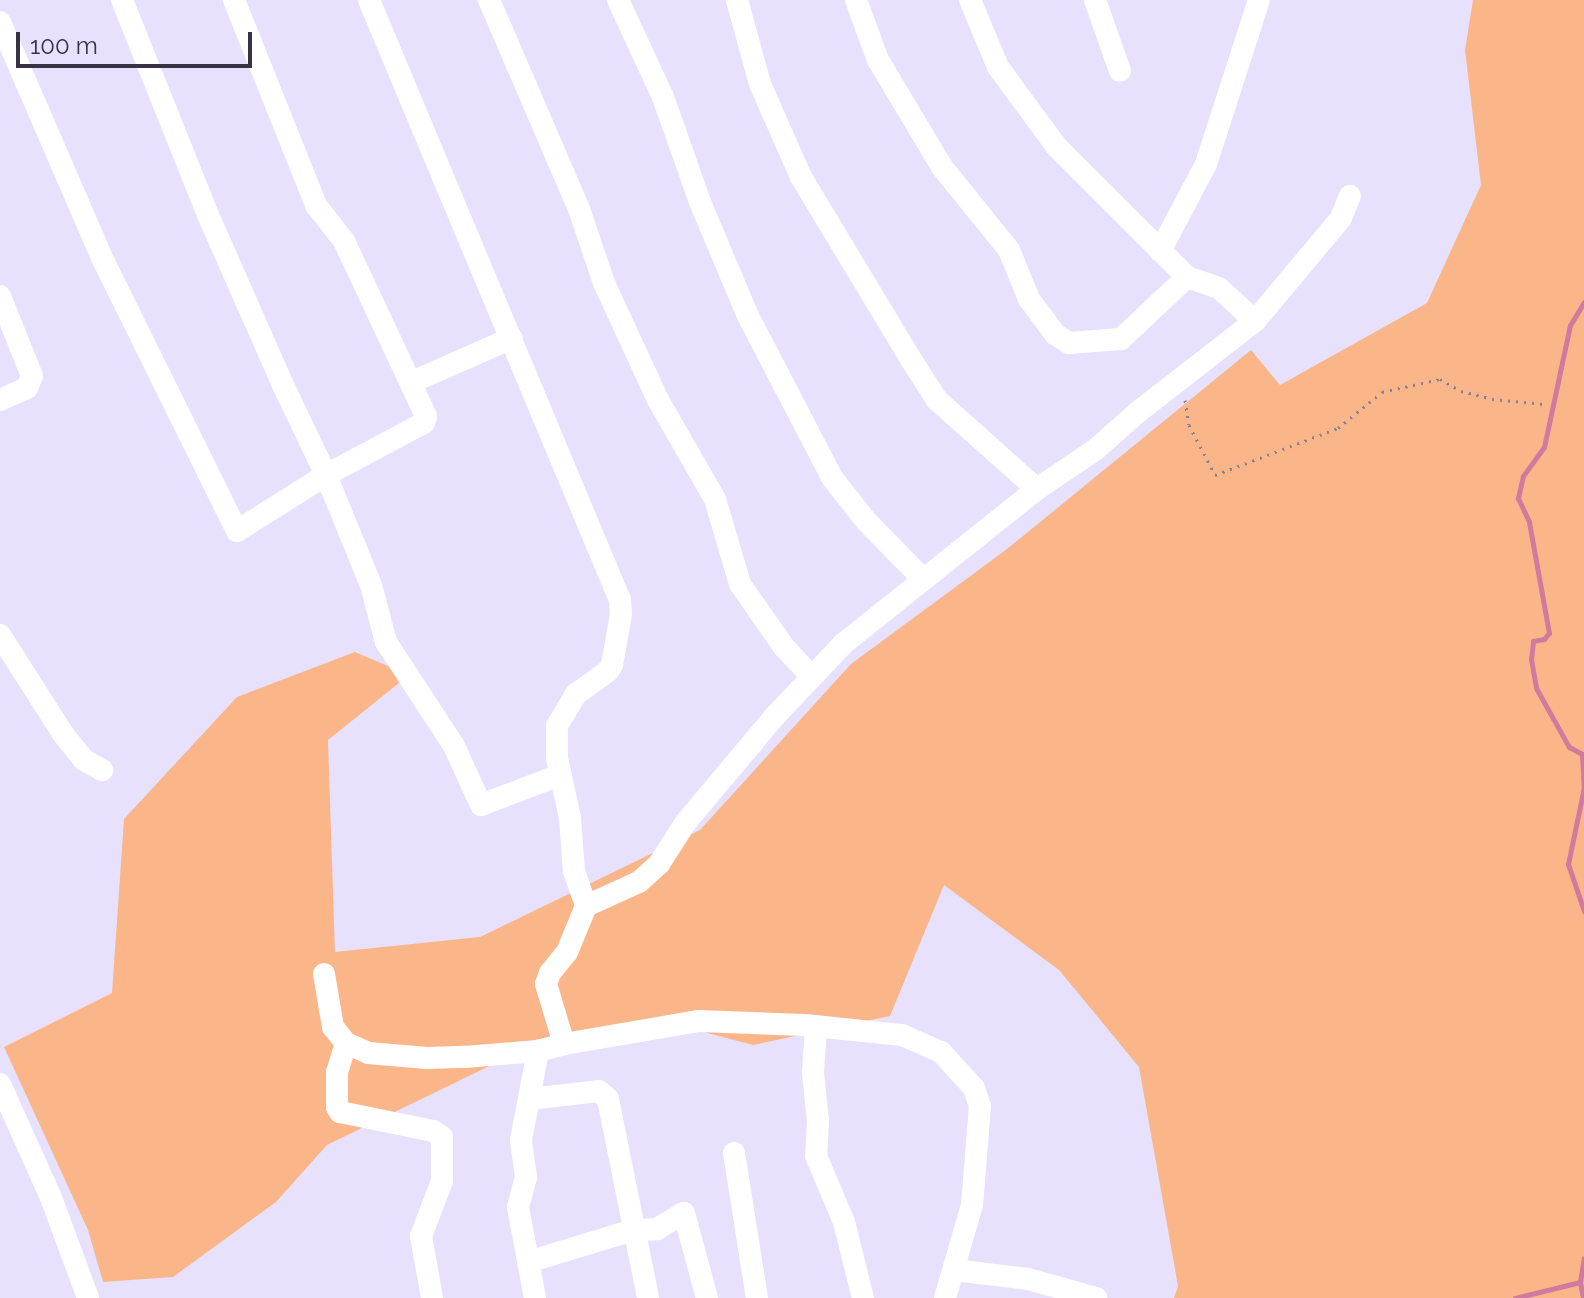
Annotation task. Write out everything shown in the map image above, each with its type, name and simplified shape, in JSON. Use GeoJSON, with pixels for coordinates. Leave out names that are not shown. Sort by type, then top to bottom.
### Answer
{"type":"FeatureCollection","features":[{"type":"Feature","properties":{"kind":"street"},"geometry":{"type":"LineString","coordinates":[[122,0],[219,241],[326,475],[371,585],[386,642],[454,746],[481,805],[560,775]]}},
{"type":"Feature","properties":{"kind":"street"},"geometry":{"type":"LineString","coordinates":[[0,22],[104,262],[231,526],[237,531],[326,475],[424,423],[424,409],[344,241],[316,205],[234,0]]}},
{"type":"Feature","properties":{"kind":"street"},"geometry":{"type":"LineString","coordinates":[[369,0],[446,191],[512,338],[620,600],[621,614],[612,665],[576,694],[557,726],[560,775],[570,818],[574,871],[586,906],[567,952],[550,973],[546,984],[564,1044]]}},
{"type":"Feature","properties":{"kind":"street"},"geometry":{"type":"LineString","coordinates":[[489,0],[579,209],[604,283],[658,400],[715,499],[740,584],[784,647],[811,676]]}},
{"type":"Feature","properties":{"kind":"street"},"geometry":{"type":"LineString","coordinates":[[618,0],[663,97],[700,202],[748,316],[826,465],[867,522],[923,579]]}},
{"type":"Feature","properties":{"kind":"street"},"geometry":{"type":"LineString","coordinates":[[737,0],[760,84],[801,177],[912,361],[937,400],[1037,489]]}},
{"type":"Feature","properties":{"kind":"street"},"geometry":{"type":"LineString","coordinates":[[856,0],[878,60],[942,167],[1009,250],[1029,299],[1055,334],[1069,343],[1121,339],[1187,277]]}},
{"type":"Feature","properties":{"kind":"street"},"geometry":{"type":"LineString","coordinates":[[970,0],[998,67],[1057,147],[1187,277],[1219,288],[1255,321]]}},
{"type":"Feature","properties":{"kind":"street"},"geometry":{"type":"LineString","coordinates":[[1095,0],[1120,71]]}},
{"type":"Feature","properties":{"kind":"street"},"geometry":{"type":"LineString","coordinates":[[1160,251],[1215,143],[1259,0]]}},
{"type":"Feature","properties":{"kind":"street"},"geometry":{"type":"LineString","coordinates":[[586,906],[639,882],[659,864],[686,822],[811,676],[843,644],[1037,489],[1095,450],[1138,412],[1255,321],[1341,218],[1350,196]]}},
{"type":"Feature","properties":{"kind":"street"},"geometry":{"type":"LineString","coordinates":[[0,296],[32,376],[27,388],[0,400]]}},
{"type":"Feature","properties":{"kind":"street"},"geometry":{"type":"LineString","coordinates":[[412,382],[512,338]]}},
{"type":"Feature","properties":{"kind":"street"},"geometry":{"type":"LineString","coordinates":[[0,635],[63,734],[84,760],[102,770]]}},
{"type":"Feature","properties":{"kind":"street"},"geometry":{"type":"LineString","coordinates":[[324,974],[333,1027],[346,1043],[368,1053],[427,1058],[538,1051],[699,1021],[816,1026],[902,1035],[926,1044],[956,1066],[974,1088],[980,1106],[977,1175],[972,1205],[945,1298]]}},
{"type":"Feature","properties":{"kind":"street"},"geometry":{"type":"LineString","coordinates":[[816,1026],[813,1073],[816,1156],[844,1222],[863,1298]]}},
{"type":"Feature","properties":{"kind":"street"},"geometry":{"type":"LineString","coordinates":[[346,1043],[337,1072],[337,1107],[340,1112],[433,1131],[442,1137],[442,1181],[421,1236],[432,1298]]}},
{"type":"Feature","properties":{"kind":"street"},"geometry":{"type":"LineString","coordinates":[[535,1298],[518,1207],[526,1177],[521,1149],[538,1051]]}},
{"type":"Feature","properties":{"kind":"street"},"geometry":{"type":"LineString","coordinates":[[0,1084],[50,1195],[88,1298]]}},
{"type":"Feature","properties":{"kind":"street"},"geometry":{"type":"LineString","coordinates":[[529,1099],[604,1093],[613,1120],[648,1298]]}},
{"type":"Feature","properties":{"kind":"street"},"geometry":{"type":"LineString","coordinates":[[734,1153],[757,1298]]}},
{"type":"Feature","properties":{"kind":"street"},"geometry":{"type":"LineString","coordinates":[[528,1262],[633,1230],[657,1229],[680,1214],[686,1215],[707,1298]]}},
{"type":"Feature","properties":{"kind":"street"},"geometry":{"type":"LineString","coordinates":[[954,1270],[1028,1279],[1096,1298]]}},
{"type":"Feature","properties":{"kind":"path"},"geometry":{"type":"LineString","coordinates":[[1181,381],[1189,425],[1215,475],[1251,465],[1338,428],[1382,392],[1440,379],[1461,391],[1492,399],[1545,404]]}},
{"type":"Feature","properties":{"kind":"shaded area"},"geometry":{"type":"Polygon","coordinates":[[[1473,0],[1584,0],[1584,1298],[1174,1298],[1178,1286],[1139,1067],[1059,970],[944,885],[890,1016],[753,1045],[659,1020],[543,1040],[327,1145],[276,1202],[173,1277],[103,1282],[88,1230],[4,1047],[112,993],[124,819],[237,697],[355,652],[409,675],[328,740],[335,952],[480,937],[700,830],[851,664],[1007,549],[1251,350],[1280,385],[1427,303],[1481,185],[1465,50],[1473,0]]]}},
{"type":"Feature","properties":{"kind":"waterway"},"geometry":{"type":"LineString","coordinates":[[1584,302],[1570,325],[1544,447],[1523,476],[1518,498],[1529,522],[1549,633],[1544,639],[1533,641],[1531,659],[1536,688],[1569,747],[1582,754],[1584,787],[1568,864],[1584,911]]}},
{"type":"Feature","properties":{"kind":"waterway"},"geometry":{"type":"LineString","coordinates":[[1583,1298],[1580,1282],[1584,1258]]}},
{"type":"Feature","properties":{"kind":"waterway"},"geometry":{"type":"LineString","coordinates":[[1515,1298],[1580,1282]]}}]}
